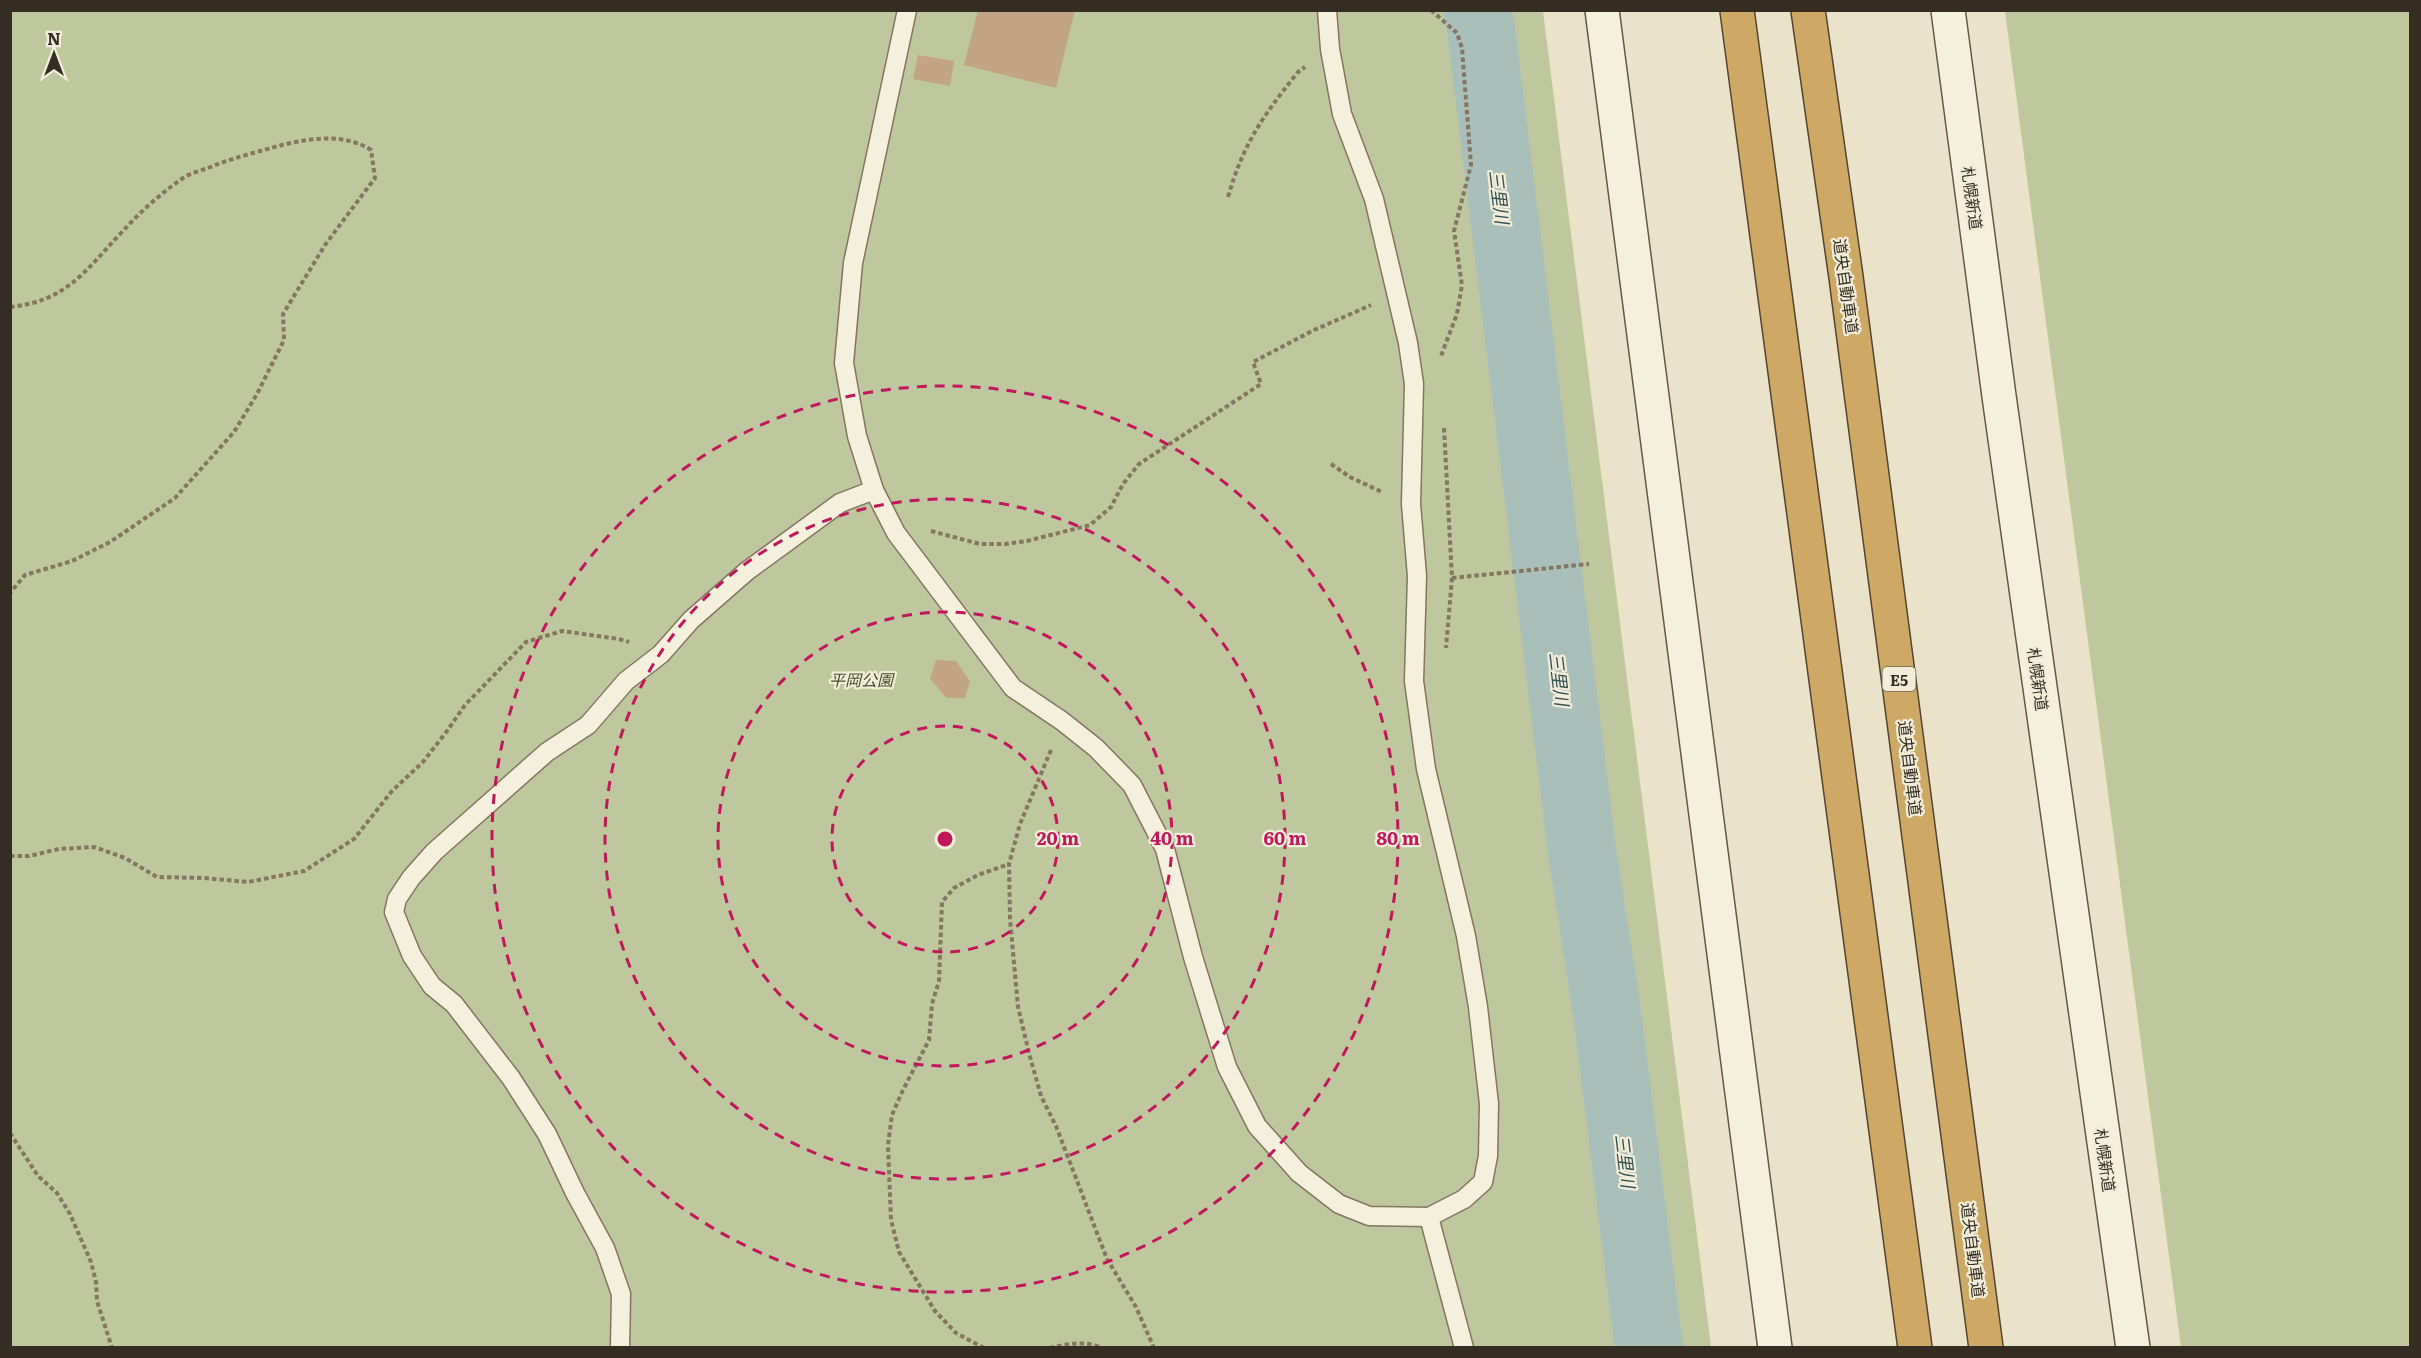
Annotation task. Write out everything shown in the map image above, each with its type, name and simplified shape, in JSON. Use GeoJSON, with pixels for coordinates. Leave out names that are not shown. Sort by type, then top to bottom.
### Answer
{"type":"FeatureCollection","features":[{"type":"Feature","properties":{"kind":"highway"},"geometry":{"type":"LineString","coordinates":[[1737,10],[1915,1347]]}},
{"type":"Feature","properties":{"kind":"highway","name":"道央自動車道"},"geometry":{"type":"LineString","coordinates":[[1808,10],[1848,289],[1986,1347]]}},
{"type":"Feature","properties":{"kind":"street"},"geometry":{"type":"LineString","coordinates":[[1602,10],[1775,1347]]}},
{"type":"Feature","properties":{"kind":"street","name":"札幌新道"},"geometry":{"type":"LineString","coordinates":[[1948,10],[1997,384],[2133,1347]]}},
{"type":"Feature","properties":{"kind":"lane"},"geometry":{"type":"LineString","coordinates":[[907,10],[853,263],[844,363],[857,436],[874,490],[885,515],[915,560],[1013,688],[1062,721],[1096,748],[1132,784],[1165,849],[1193,957],[1227,1066],[1257,1126],[1299,1173],[1339,1204],[1370,1216],[1429,1217],[1464,1199],[1483,1182],[1488,1156],[1489,1104],[1466,936],[1426,769],[1418,723],[1414,681],[1417,576],[1412,504],[1414,384],[1397,295],[1374,199],[1342,114],[1330,50],[1327,10]]}},
{"type":"Feature","properties":{"kind":"lane"},"geometry":{"type":"LineString","coordinates":[[620,1347],[621,1294],[604,1248],[574,1193],[547,1134],[485,1044],[454,1004],[432,986],[412,956],[394,912],[397,899],[411,878],[434,852],[547,752],[588,725],[626,681],[661,654],[691,620],[747,571],[840,503],[874,490]]}},
{"type":"Feature","properties":{"kind":"lane"},"geometry":{"type":"LineString","coordinates":[[1429,1217],[1464,1347]]}},
{"type":"Feature","properties":{"kind":"path"},"geometry":{"type":"LineString","coordinates":[[1414,384],[1438,363],[1457,314],[1462,285],[1454,231],[1471,165],[1462,48],[1457,33],[1431,10]]}},
{"type":"Feature","properties":{"kind":"path"},"geometry":{"type":"LineString","coordinates":[[1228,197],[1238,162],[1269,109],[1298,72],[1330,50]]}},
{"type":"Feature","properties":{"kind":"path"},"geometry":{"type":"LineString","coordinates":[[10,307],[29,305],[58,292],[86,274],[146,207],[185,177],[239,156],[291,143],[331,138],[358,142],[371,150],[375,178],[325,245],[283,314],[284,340],[234,432],[175,498],[110,542],[72,561],[25,575],[10,593]]}},
{"type":"Feature","properties":{"kind":"path"},"geometry":{"type":"LineString","coordinates":[[885,515],[905,518],[931,531],[980,543],[1005,544],[1027,541],[1090,525],[1111,507],[1123,484],[1139,464],[1261,384],[1253,362],[1314,330],[1397,295]]}},
{"type":"Feature","properties":{"kind":"path"},"geometry":{"type":"LineString","coordinates":[[1331,464],[1350,477],[1412,504]]}},
{"type":"Feature","properties":{"kind":"path"},"geometry":{"type":"LineString","coordinates":[[1452,578],[1589,564]]}},
{"type":"Feature","properties":{"kind":"path"},"geometry":{"type":"LineString","coordinates":[[10,856],[28,856],[60,849],[94,847],[125,858],[157,877],[248,882],[304,871],[354,839],[392,791],[423,762],[465,705],[526,642],[562,631],[619,639],[661,654]]}},
{"type":"Feature","properties":{"kind":"path"},"geometry":{"type":"LineString","coordinates":[[1062,721],[1020,824],[1009,864],[1011,929],[1018,1007],[1035,1075],[1107,1259],[1136,1307],[1154,1347]]}},
{"type":"Feature","properties":{"kind":"path"},"geometry":{"type":"LineString","coordinates":[[984,1347],[956,1333],[935,1311],[899,1252],[891,1220],[888,1144],[895,1107],[929,1040],[933,1004],[939,981],[942,902],[954,888],[978,874],[1009,864]]}},
{"type":"Feature","properties":{"kind":"path"},"geometry":{"type":"LineString","coordinates":[[10,1133],[38,1176],[57,1193],[70,1214],[91,1262],[96,1282],[97,1301],[112,1347]]}},
{"type":"Feature","properties":{"kind":"path"},"geometry":{"type":"LineString","coordinates":[[1050,1347],[1094,1343],[1102,1347]]}},
{"type":"Feature","properties":{"kind":"green space","name":"平岡公園"},"geometry":{"type":"Polygon","coordinates":[[[10,11],[1543,11],[1711,1347],[11,1347],[10,11]]]}},
{"type":"Feature","properties":{"kind":"green space"},"geometry":{"type":"Polygon","coordinates":[[[2005,11],[2410,11],[2410,1347],[2181,1347],[2005,11]]]}},
{"type":"Feature","properties":{"kind":"building"},"geometry":{"type":"Polygon","coordinates":[[[978,10],[1075,10],[1056,88],[964,65],[978,10]]]}},
{"type":"Feature","properties":{"kind":"building"},"geometry":{"type":"Polygon","coordinates":[[[918,55],[954,61],[950,86],[913,79],[918,55]]]}},
{"type":"Feature","properties":{"kind":"building"},"geometry":{"type":"Polygon","coordinates":[[[936,660],[956,661],[970,681],[965,698],[947,698],[930,679],[936,660]]]}},
{"type":"Feature","properties":{"kind":"waterway","name":"三里川"},"geometry":{"type":"LineString","coordinates":[[1477,10],[1582,851],[1607,1012],[1649,1348]]}}]}
